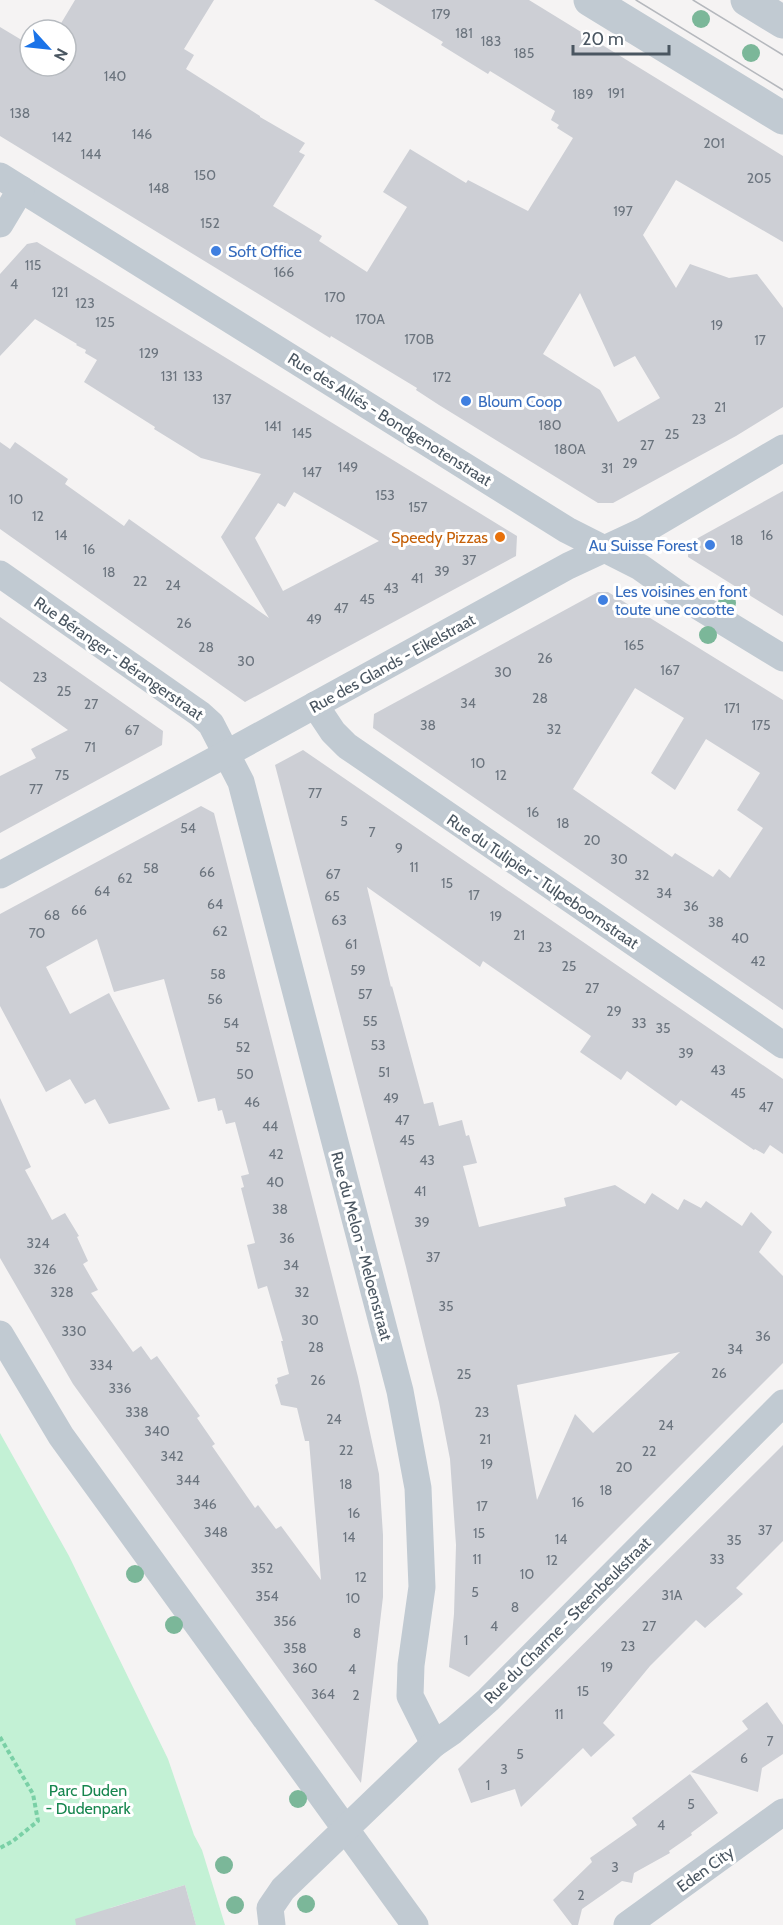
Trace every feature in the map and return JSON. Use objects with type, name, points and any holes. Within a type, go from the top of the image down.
[{"type":"street","points":[[590,0],[783,118]]},
{"type":"street","points":[[0,225],[10,183]]},
{"type":"street","name":"Rue des Alliés - Bondgenotenstraat","points":[[10,183],[567,530],[640,567],[678,594],[783,658]]},
{"type":"street","name":"Rue des Glands - Eikelstraat","points":[[0,875],[568,566],[644,531],[783,448]]},
{"type":"street","name":"Rue Béranger - Bérangerstraat","points":[[0,574],[200,714],[211,724],[226,754]]},
{"type":"street","name":"Rue du Tulipier - Tulpeboomstraat","points":[[315,705],[333,732],[347,746],[783,1045]]},
{"type":"street","name":"Rue du Melon - Meloenstraat","points":[[226,754],[241,782],[400,1391],[418,1488],[422,1587],[411,1665],[410,1696],[434,1744]]},
{"type":"street","points":[[0,1334],[61,1436],[415,1925]]},
{"type":"street","name":"Rue du Charme - Steenbeukstraat","points":[[272,1925],[270,1908],[283,1889],[434,1744],[453,1731],[488,1700],[783,1403]]},
{"type":"street","name":"Eden City","points":[[627,1925],[783,1812]]},
{"type":"path","points":[[0,1737],[33,1794],[38,1821],[13,1841],[0,1848]]},
{"type":"green space","name":"Parc Duden - Dudenpark","points":[[0,1433],[69,1556],[168,1759],[194,1835],[202,1850],[225,1925],[196,1925],[185,1885],[110,1908],[115,1925],[0,1925]]},
{"type":"building","points":[[75,0],[214,0],[184,49],[194,55],[186,69],[305,143],[299,152],[305,155],[273,206],[322,236],[319,241],[367,272],[407,207],[383,192],[410,149],[466,183],[468,180],[528,211],[573,138],[557,128],[559,125],[551,120],[555,111],[490,71],[488,74],[441,45],[443,42],[374,0],[529,0],[783,156],[783,242],[676,180],[643,235],[676,288],[690,264],[729,278],[757,274],[783,308],[783,407],[736,436],[613,503],[598,503],[439,405],[416,390],[417,388],[331,336],[330,338],[0,136],[0,27],[18,38],[18,78],[78,78],[78,18],[64,18]],"holes":[[[580,293],[614,367],[635,356],[660,398],[618,422],[600,390],[543,354]]]},
{"type":"building","points":[[37,242],[517,536],[516,556],[245,702],[0,529],[0,442],[10,449],[15,442],[68,479],[65,484],[124,526],[129,519],[269,618],[221,537],[261,474],[201,458],[84,382],[97,360],[85,353],[86,350],[77,344],[35,319],[0,356],[0,274],[27,244]],"holes":[[[294,492],[379,541],[283,591],[255,538],[278,503],[285,507]]]},
{"type":"building","points":[[783,491],[783,616],[688,557],[689,543]]},
{"type":"building","points":[[598,592],[608,592],[783,700],[783,1010],[373,728],[374,714]],"holes":[[[635,688],[684,718],[651,773],[675,790],[706,739],[760,773],[737,810],[763,828],[730,878],[719,869],[713,877],[675,853],[672,857],[573,789]]]},
{"type":"building","points":[[0,617],[163,731],[162,745],[0,833],[0,776],[36,758],[31,749],[68,730],[0,681]]},
{"type":"building","points":[[303,750],[783,1079],[783,1154],[770,1145],[764,1154],[754,1150],[681,1100],[676,1106],[627,1071],[621,1080],[580,1052],[591,1036],[483,961],[480,967],[367,887],[391,987],[424,1104],[433,1102],[439,1126],[462,1120],[466,1136],[469,1135],[477,1163],[463,1166],[479,1227],[566,1206],[564,1198],[615,1185],[645,1204],[652,1193],[678,1210],[684,1199],[701,1208],[706,1201],[742,1226],[751,1212],[772,1232],[759,1252],[783,1276],[783,1363],[469,1677],[449,1667],[454,1614],[456,1545],[450,1459],[439,1402],[275,765]],"holes":[[[680,1352],[593,1433],[575,1414],[537,1500],[517,1385]]]},
{"type":"building","points":[[201,806],[214,813],[358,1377],[379,1474],[383,1535],[383,1597],[361,1783],[73,1384],[0,1258],[0,1098],[31,1167],[25,1170],[52,1220],[65,1213],[79,1236],[77,1237],[88,1261],[83,1264],[98,1290],[91,1293],[133,1352],[141,1346],[151,1360],[157,1356],[200,1416],[197,1418],[215,1444],[212,1446],[255,1508],[258,1505],[276,1529],[281,1526],[321,1580],[309,1441],[305,1441],[297,1408],[281,1405],[275,1385],[278,1383],[277,1378],[289,1374],[281,1341],[283,1341],[267,1286],[258,1289],[247,1245],[255,1243],[241,1188],[244,1187],[241,1176],[249,1174],[235,1122],[226,1124],[222,1110],[218,1111],[215,1098],[198,1102],[164,979],[114,992],[97,939],[46,967],[70,1014],[109,993],[170,1109],[109,1124],[95,1099],[85,1104],[70,1079],[46,1092],[0,1006],[0,914]]},
{"type":"building","points":[[783,1445],[783,1541],[736,1588],[743,1594],[705,1628],[696,1620],[650,1666],[603,1723],[615,1735],[591,1757],[583,1748],[521,1807],[515,1789],[471,1803],[458,1769]]},
{"type":"building","points":[[767,1702],[783,1725],[783,1754],[762,1768],[758,1792],[691,1772],[748,1729],[742,1721]]},
{"type":"building","points":[[690,1774],[718,1813],[669,1851],[670,1853],[634,1873],[632,1883],[622,1881],[582,1909],[578,1925],[572,1925],[553,1900],[592,1862],[590,1858],[637,1825],[632,1818]]},
{"type":"building","points":[[185,1885],[196,1925],[76,1925],[75,1919]]},
{"type":"tram line","points":[[636,0],[783,90]]},
{"type":"tram line","points":[[693,0],[783,55]]},
{"type":"place","name":"Soft Office","points":[[216,251]]},
{"type":"place","name":"Bloum Coop","points":[[466,401]]},
{"type":"place","name":"Speedy Pizzas","points":[[500,537]]},
{"type":"place","name":"Au Suisse Forest","points":[[710,545]]},
{"type":"place","name":"Les voisines en font toute une cocotte","points":[[603,600]]}]
